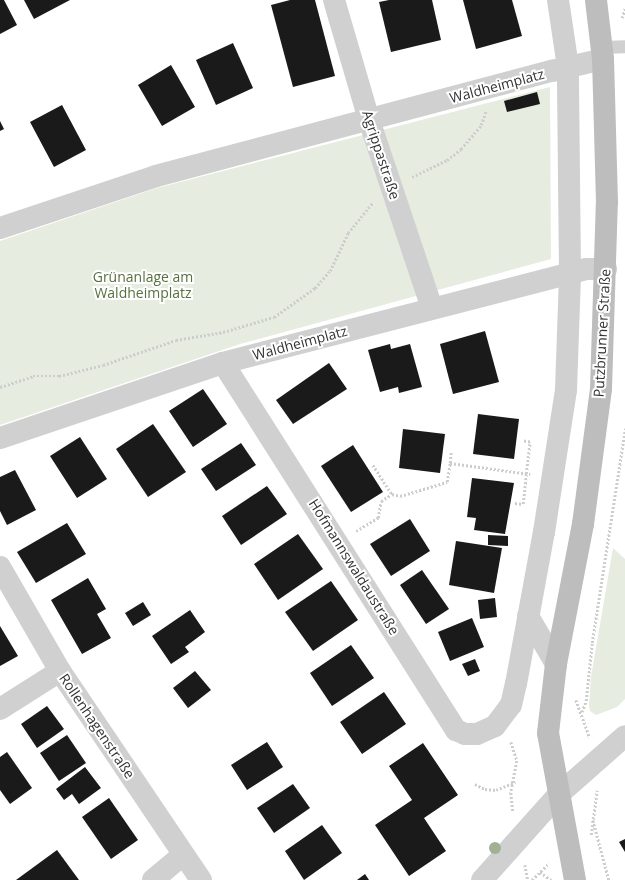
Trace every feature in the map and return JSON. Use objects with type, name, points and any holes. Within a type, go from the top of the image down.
[{"type":"main road","name":"Putzbrunner Straße","points":[[575,880],[558,795],[548,733],[556,664],[583,524],[599,404],[606,269],[602,53],[596,0]]},
{"type":"street","name":"Agrippastraße","points":[[334,0],[369,120],[432,308]]},
{"type":"street","points":[[502,720],[511,705],[528,616],[566,390],[570,273],[568,67],[558,0]]},
{"type":"street","name":"Waldheimplatz","points":[[0,228],[156,176],[568,67],[602,53]]},
{"type":"street","name":"Waldheimplatz","points":[[0,438],[223,363],[586,269],[606,269]]},
{"type":"street","name":"Hofmannswaldaustraße","points":[[223,363],[456,730],[465,734],[477,734],[488,731],[502,720]]},
{"type":"street","name":"Rollenhagenstraße","points":[[0,568],[60,671],[200,880]]},
{"type":"street","points":[[528,616],[556,664]]},
{"type":"street","points":[[0,709],[60,671]]},
{"type":"street","points":[[482,880],[558,795],[625,736]]},
{"type":"street","points":[[153,880],[182,855]]},
{"type":"lane","points":[[602,53],[625,46]]},
{"type":"path","points":[[625,8],[622,19],[625,19]]},
{"type":"path","points":[[0,387],[32,376],[59,376],[103,365],[176,340],[223,332],[274,317],[315,288],[330,271],[348,233],[382,191],[427,171],[462,149],[481,125],[487,109],[481,90]]},
{"type":"path","points":[[590,741],[582,712],[586,701],[592,643],[625,429]]},
{"type":"path","points":[[515,503],[523,504],[530,442],[523,441]]},
{"type":"path","points":[[373,465],[392,494],[400,496],[447,482],[451,452]]},
{"type":"path","points":[[450,463],[533,475]]},
{"type":"path","points":[[354,533],[378,518],[381,501],[392,494]]},
{"type":"path","points":[[502,720],[517,761],[515,782],[511,793],[515,816]]},
{"type":"path","points":[[475,784],[485,789],[496,790],[515,782]]},
{"type":"path","points":[[596,783],[597,796],[593,820],[610,880]]},
{"type":"path","points":[[532,880],[550,862]]},
{"type":"path","points":[[540,872],[550,880]]},
{"type":"green space","name":"Grünanlage am Waldheimplatz","points":[[550,87],[551,259],[240,344],[0,425],[0,241],[157,188]]},
{"type":"green space","points":[[613,548],[625,559],[625,699],[617,707],[596,715],[590,711],[589,706],[591,677]]},
{"type":"building","points":[[0,0],[4,0],[17,25],[0,34]]},
{"type":"building","points":[[24,0],[70,0],[34,19]]},
{"type":"building","points":[[290,0],[315,0],[335,76],[293,87],[271,5]]},
{"type":"building","points":[[389,0],[432,0],[441,40],[391,52],[379,2]]},
{"type":"building","points":[[463,0],[512,0],[522,36],[476,49]]},
{"type":"building","points":[[233,43],[253,88],[216,105],[196,60]]},
{"type":"building","points":[[171,65],[195,107],[162,126],[138,85]]},
{"type":"building","points":[[537,92],[540,104],[507,112],[504,101]]},
{"type":"building","points":[[62,105],[86,150],[54,167],[30,122]]},
{"type":"building","points":[[0,121],[4,129],[0,131]]},
{"type":"building","points":[[485,331],[499,382],[453,394],[440,344]]},
{"type":"building","points":[[390,344],[391,349],[410,344],[422,387],[399,393],[398,387],[380,392],[368,350]]},
{"type":"building","points":[[329,363],[347,389],[293,424],[276,400]]},
{"type":"building","points":[[203,389],[227,424],[193,447],[169,411]]},
{"type":"building","points":[[478,414],[519,419],[514,459],[473,454]]},
{"type":"building","points":[[153,424],[186,472],[148,497],[116,449]]},
{"type":"building","points":[[403,429],[445,434],[440,473],[399,468]]},
{"type":"building","points":[[80,437],[107,479],[77,498],[50,456]]},
{"type":"building","points":[[241,443],[256,465],[216,491],[201,469]]},
{"type":"building","points":[[353,445],[383,492],[351,512],[321,466]]},
{"type":"building","points":[[15,470],[36,510],[7,525],[0,511],[0,477]]},
{"type":"building","points":[[472,478],[514,483],[505,534],[474,530],[476,518],[467,517]]},
{"type":"building","points":[[267,486],[287,514],[241,545],[222,516]]},
{"type":"building","points":[[410,519],[430,551],[391,576],[370,544]]},
{"type":"building","points":[[67,523],[86,554],[36,583],[17,552]]},
{"type":"building","points":[[298,534],[323,569],[278,600],[254,564]]},
{"type":"building","points":[[488,535],[508,536],[508,546],[488,545]]},
{"type":"building","points":[[456,541],[502,548],[494,593],[449,585]]},
{"type":"building","points":[[422,570],[449,609],[426,624],[400,585]]},
{"type":"building","points":[[88,578],[106,609],[97,614],[111,638],[82,654],[51,600]]},
{"type":"building","points":[[331,581],[358,620],[313,651],[285,612]]},
{"type":"building","points":[[495,598],[497,617],[480,619],[478,600]]},
{"type":"building","points":[[143,602],[151,615],[133,626],[125,613]]},
{"type":"building","points":[[190,610],[205,632],[185,647],[189,652],[171,664],[152,636]]},
{"type":"building","points":[[472,618],[484,647],[450,661],[438,632]]},
{"type":"building","points":[[0,626],[18,656],[0,666]]},
{"type":"building","points":[[351,645],[374,678],[332,706],[310,673]]},
{"type":"building","points":[[475,659],[480,671],[468,676],[462,664]]},
{"type":"building","points":[[195,671],[211,690],[188,708],[173,688]]},
{"type":"building","points":[[384,692],[406,724],[362,754],[340,722]]},
{"type":"building","points":[[47,706],[64,729],[37,748],[21,724]]},
{"type":"building","points":[[67,735],[86,763],[59,781],[40,753]]},
{"type":"building","points":[[267,742],[283,767],[247,790],[231,765]]},
{"type":"building","points":[[423,743],[458,795],[424,818],[446,851],[409,876],[375,825],[412,800],[389,766]]},
{"type":"building","points":[[7,752],[32,788],[10,804],[0,790],[0,757]]},
{"type":"building","points":[[85,767],[101,788],[79,804],[72,794],[64,800],[56,789]]},
{"type":"building","points":[[293,784],[310,808],[274,833],[257,808]]},
{"type":"building","points":[[109,798],[138,840],[111,859],[82,817]]},
{"type":"building","points":[[322,825],[342,853],[304,880],[285,851]]},
{"type":"building","points":[[625,839],[625,852],[619,842]]},
{"type":"building","points":[[57,850],[79,880],[16,880]]},
{"type":"building","points":[[365,874],[369,880],[357,880]]}]
